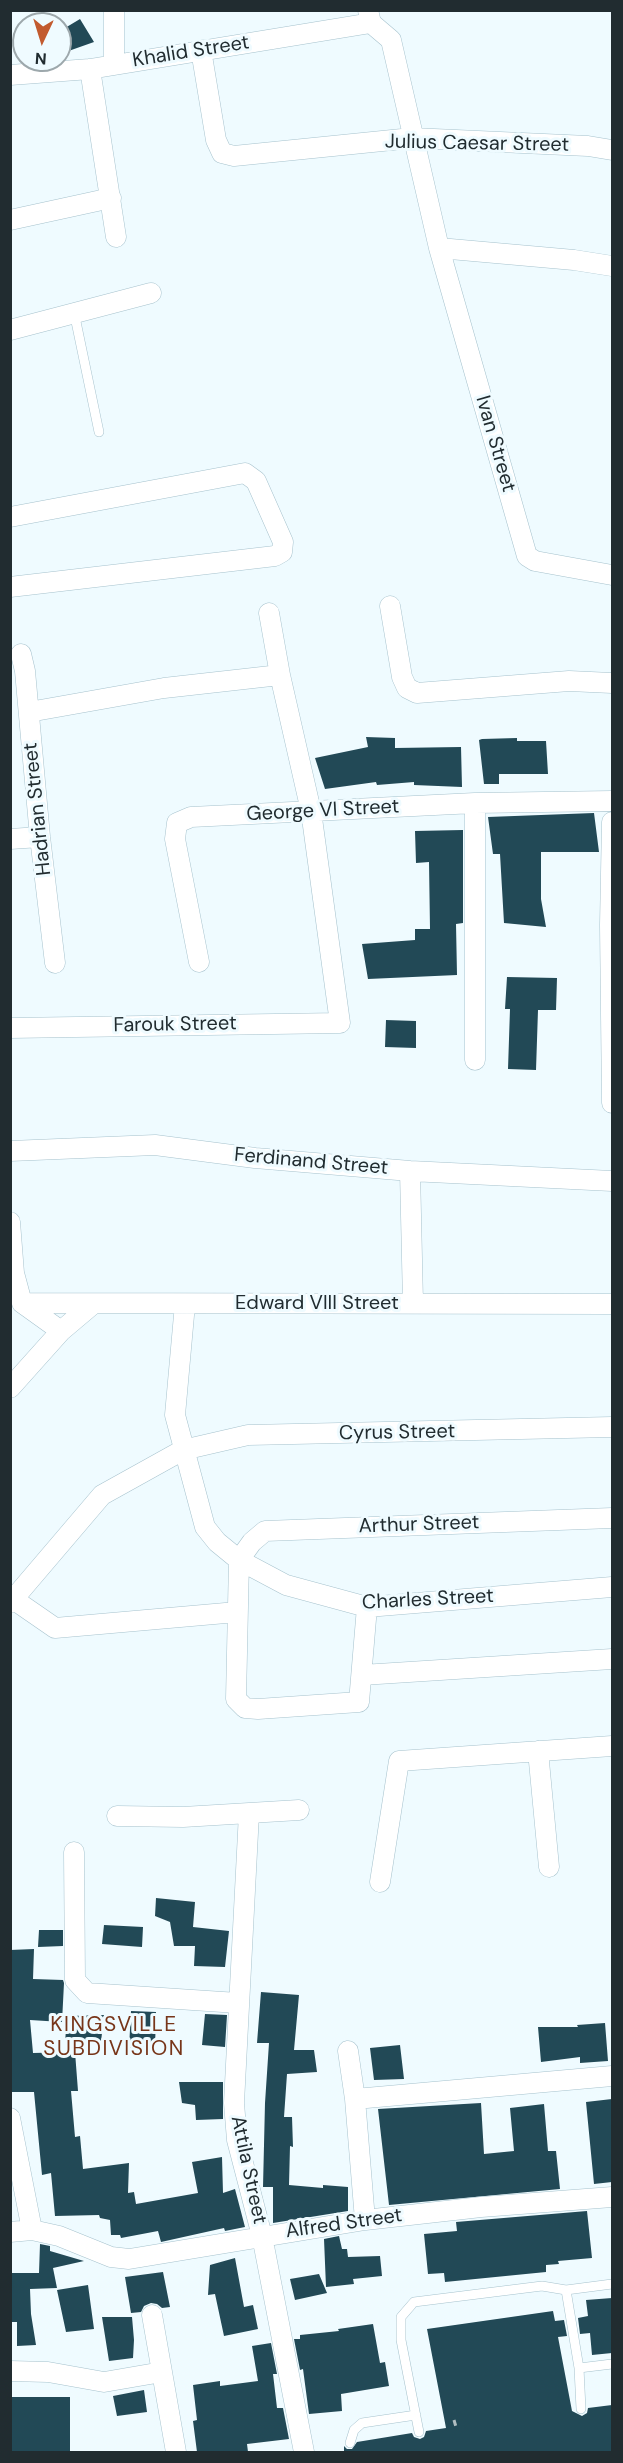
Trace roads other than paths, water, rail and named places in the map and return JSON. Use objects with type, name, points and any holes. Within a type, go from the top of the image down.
[{"type":"street","points":[[114,10],[114,65]]},
{"type":"street","points":[[369,17],[391,40],[439,248],[574,260],[612,266]]},
{"type":"street","name":"Khalid Street","points":[[10,75],[90,69],[369,17]]},
{"type":"street","name":"Julius Caesar Street","points":[[201,50],[216,140],[222,153],[234,156],[412,138],[588,146],[612,150]]},
{"type":"street","points":[[90,69],[116,237]]},
{"type":"street","points":[[10,220],[111,198]]},
{"type":"street","name":"Ivan Street","points":[[439,248],[527,556],[535,561],[612,575]]},
{"type":"street","points":[[10,330],[151,293]]},
{"type":"street","points":[[10,517],[245,473],[256,481],[283,542],[282,552],[275,556],[10,587]]},
{"type":"street","points":[[390,606],[402,677],[407,688],[417,693],[569,681],[612,682]]},
{"type":"street","points":[[269,613],[280,675],[311,811]]},
{"type":"street","name":"Hadrian Street","points":[[19,666],[29,712],[40,837],[55,963]]},
{"type":"street","points":[[29,712],[164,688],[280,675]]},
{"type":"street","name":"George VI Street","points":[[199,962],[175,839],[177,823],[191,817],[475,803],[612,801]]},
{"type":"street","points":[[475,803],[475,1060]]},
{"type":"street","name":"Farouk Street","points":[[10,1028],[340,1023],[311,811]]},
{"type":"street","points":[[612,822],[612,1103]]},
{"type":"street","points":[[10,839],[40,837]]},
{"type":"street","name":"Ferdinand Street","points":[[10,1150],[155,1145],[255,1158],[410,1171],[612,1181]]},
{"type":"street","points":[[410,1171],[413,1303]]},
{"type":"street","points":[[10,1222],[14,1273],[22,1303],[61,1331]]},
{"type":"street","name":"Edward VIII Street","points":[[22,1303],[612,1304]]},
{"type":"street","points":[[10,1388],[61,1331],[93,1304]]},
{"type":"street","name":"Charles Street","points":[[185,1304],[174,1415],[206,1527],[217,1542],[239,1560],[286,1586],[367,1607],[612,1587]]},
{"type":"street","name":"Cyrus Street","points":[[12,1601],[102,1495],[183,1450],[249,1436],[612,1427]]},
{"type":"street","name":"Arthur Street","points":[[239,1560],[252,1542],[266,1531],[612,1518]]},
{"type":"street","points":[[239,1560],[236,1699],[246,1708],[359,1702],[367,1607]]},
{"type":"street","points":[[12,1601],[55,1628],[237,1612]]},
{"type":"street","points":[[362,1675],[612,1659]]},
{"type":"street","points":[[380,1882],[399,1761],[612,1746]]},
{"type":"street","points":[[538,1751],[549,1867]]},
{"type":"street","points":[[117,1816],[183,1817],[299,1810]]},
{"type":"street","name":"Attila Street","points":[[249,1813],[234,2103],[237,2140],[262,2236],[304,2452]]},
{"type":"street","points":[[74,1852],[75,1980],[87,1993],[238,2003]]},
{"type":"street","points":[[348,2051],[355,2099],[365,2220]]},
{"type":"street","points":[[355,2099],[612,2076]]},
{"type":"street","points":[[10,2118],[32,2230]]},
{"type":"street","name":"Alfred Street","points":[[10,2232],[32,2230],[59,2236],[111,2257],[129,2259],[365,2220],[481,2207],[612,2197]]},
{"type":"street","points":[[152,2314],[176,2452]]},
{"type":"street","points":[[10,2371],[48,2372],[104,2382],[162,2372]]},
{"type":"lane","points":[[74,312],[99,432]]},
{"type":"lane","points":[[419,2432],[401,2340],[401,2317],[414,2302],[542,2286],[566,2290],[612,2284]]},
{"type":"lane","points":[[566,2290],[579,2368],[581,2409]]},
{"type":"lane","points":[[579,2368],[612,2364]]},
{"type":"lane","points":[[350,2443],[354,2430],[362,2423],[416,2415]]},
{"type":"district","name":"KINGSVILLE SUBDIVISION","points":[[114,2037]]}]
